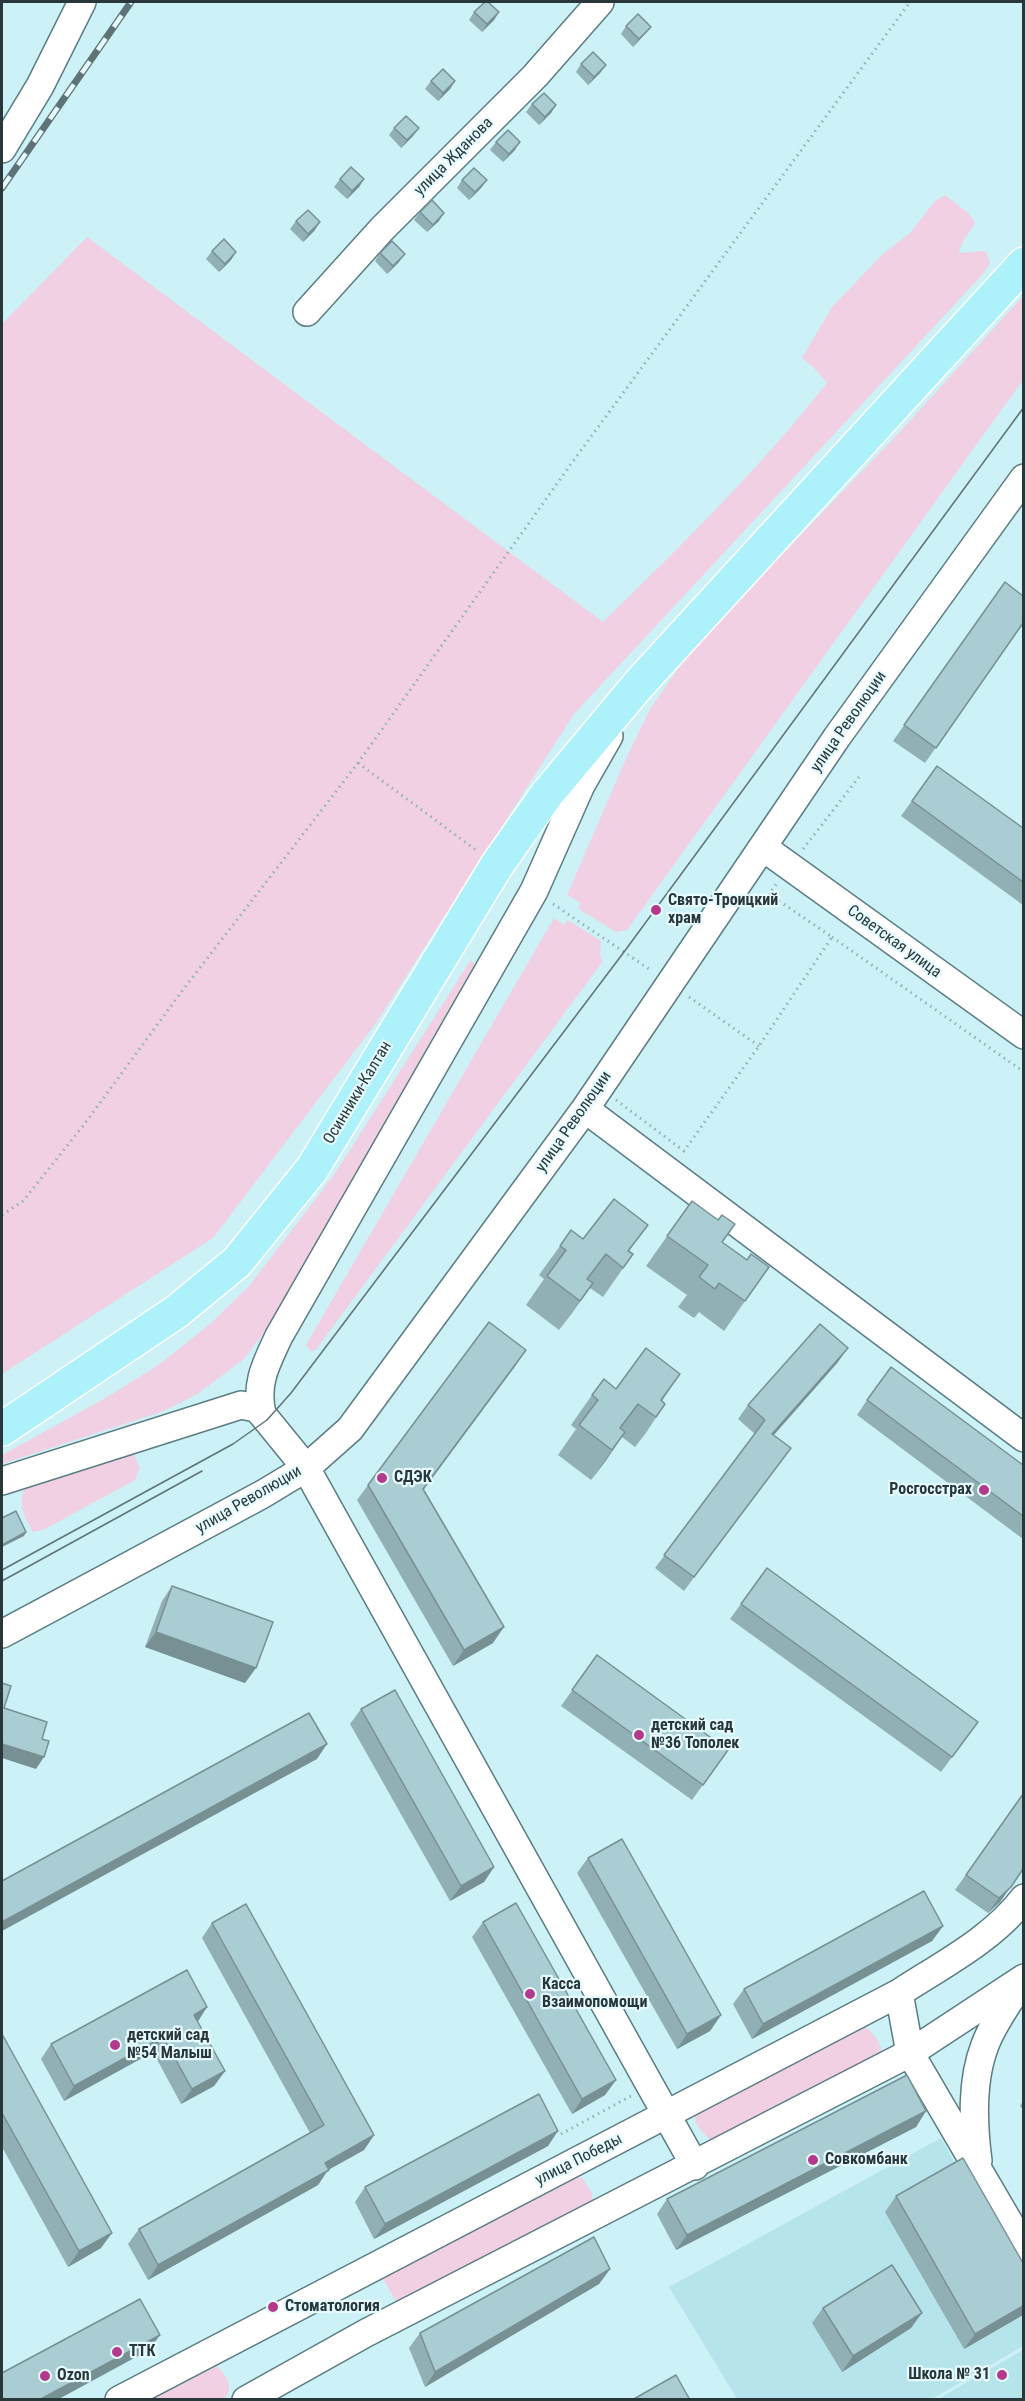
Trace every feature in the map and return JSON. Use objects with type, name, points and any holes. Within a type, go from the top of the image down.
[{"type":"main road","name":"Осинники-Калтан","points":[[2,1429],[176,1312],[237,1262],[312,1169],[496,865],[547,794],[639,684],[1023,264]]},
{"type":"street","points":[[2,149],[40,86],[82,2]]},
{"type":"street","name":"улица Жданова","points":[[307,312],[382,229],[535,76],[600,2]]},
{"type":"street","name":"улица Революции","points":[[2,1634],[264,1494],[306,1468],[350,1429],[591,1113],[670,983],[764,848],[837,737],[1023,478]]},
{"type":"street","points":[[262,1414],[259,1386],[279,1336],[534,891],[581,785],[639,684]]},
{"type":"street","name":"Советская улица","points":[[764,848],[1023,1035]]},
{"type":"street","points":[[591,1113],[1023,1438]]},
{"type":"street","points":[[2,1481],[241,1405],[256,1408],[306,1468],[695,2166]]},
{"type":"street","name":"улица Победы","points":[[119,2400],[899,1993],[961,1953],[1009,1918],[1023,1898]]},
{"type":"street","points":[[246,2400],[366,2333],[695,2166],[910,2053],[1023,1979]]},
{"type":"street","points":[[980,2174],[973,2123],[977,2078],[984,2045],[996,2021],[1023,1979]]},
{"type":"street","points":[[899,1993],[910,2053],[1023,2248]]},
{"type":"path","points":[[2,1215],[23,1201],[83,1126],[182,991],[358,763],[571,464],[910,2]]},
{"type":"path","points":[[358,763],[496,865]]},
{"type":"path","points":[[859,777],[769,894],[1023,1072]]},
{"type":"path","points":[[534,891],[759,1046]]},
{"type":"path","points":[[591,1113],[610,1095],[684,1151],[759,1046],[832,937]]},
{"type":"path","points":[[561,2134],[651,2085]]},
{"type":"shaded area","points":[[945,195],[967,212],[975,222],[959,253],[986,251],[990,263],[983,274],[574,714],[376,1023],[213,1238],[2,1374],[2,324],[87,237],[603,622],[747,476],[827,383],[802,358],[832,307],[884,253],[910,233],[935,201]]},
{"type":"shaded area","points":[[1023,296],[1023,380],[627,930],[616,932],[579,909],[580,902],[567,895],[628,754],[650,709],[694,646],[897,435]]},
{"type":"shaded area","points":[[554,918],[564,925],[568,920],[601,941],[600,955],[603,961],[315,1351],[311,1351],[306,1345]]},
{"type":"shaded area","points":[[470,961],[475,967],[296,1280],[266,1330],[244,1359],[196,1395],[164,1411],[2,1464],[2,1455],[104,1399],[160,1364],[211,1323],[249,1286],[334,1175]]},
{"type":"shaded area","points":[[117,1450],[134,1454],[140,1468],[135,1480],[45,1529],[33,1532],[22,1509],[22,1497],[27,1485]]},
{"type":"shaded area","points":[[859,2023],[871,2032],[878,2042],[882,2051],[877,2059],[711,2140],[699,2127],[694,2110]]},
{"type":"shaded area","points":[[941,2138],[1023,2284],[1023,2346],[932,2399],[737,2399],[669,2287]]},
{"type":"shaded area","points":[[568,2176],[582,2178],[591,2191],[594,2206],[400,2309],[380,2273]]},
{"type":"shaded area","name":"Школа № 31","points":[[1023,2350],[1023,2399],[938,2399]]},
{"type":"shaded area","points":[[215,2364],[228,2381],[229,2390],[224,2399],[133,2400]]},
{"type":"building","points":[[485,2],[499,12],[487,24],[474,12]]},
{"type":"building","points":[[638,14],[651,27],[639,39],[626,26]]},
{"type":"building","points":[[593,52],[606,65],[594,77],[581,64]]},
{"type":"building","points":[[443,69],[455,81],[443,93],[431,81]]},
{"type":"building","points":[[544,93],[556,105],[545,117],[532,104]]},
{"type":"building","points":[[406,116],[419,128],[407,140],[394,128]]},
{"type":"building","points":[[508,130],[520,142],[509,154],[496,142]]},
{"type":"building","points":[[351,167],[364,179],[352,191],[340,179]]},
{"type":"building","points":[[474,168],[487,180],[475,192],[462,180]]},
{"type":"building","points":[[432,200],[444,213],[433,225],[420,212]]},
{"type":"building","points":[[308,210],[320,222],[308,234],[296,221]]},
{"type":"building","points":[[224,239],[236,252],[225,264],[212,251]]},
{"type":"building","points":[[392,241],[405,254],[393,266],[380,253]]},
{"type":"building","points":[[1005,582],[1023,596],[1023,623],[936,748],[904,725]]},
{"type":"building","points":[[937,766],[1023,828],[1023,882],[912,801]]},
{"type":"building","points":[[614,1199],[648,1225],[628,1251],[633,1254],[623,1268],[606,1254],[587,1279],[593,1283],[580,1301],[547,1276],[566,1250],[560,1246],[571,1230],[583,1239]]},
{"type":"building","points":[[692,1201],[718,1220],[722,1215],[735,1224],[722,1242],[747,1260],[751,1254],[769,1267],[745,1301],[719,1283],[715,1289],[699,1277],[708,1265],[667,1236]]},
{"type":"building","points":[[489,1322],[526,1350],[423,1489],[504,1627],[464,1650],[368,1485]]},
{"type":"building","points":[[820,1324],[848,1348],[772,1434],[791,1448],[694,1577],[664,1555],[765,1420],[748,1405]]},
{"type":"building","points":[[646,1348],[680,1374],[661,1400],[665,1404],[656,1417],[638,1404],[620,1428],[625,1432],[612,1450],[579,1425],[598,1400],[592,1395],[604,1379],[616,1389]]},
{"type":"building","points":[[891,1367],[1023,1465],[1023,1516],[867,1400]]},
{"type":"building","points":[[16,1511],[26,1532],[2,1545],[2,1518]]},
{"type":"building","points":[[767,1568],[978,1722],[952,1757],[741,1604]]},
{"type":"building","points":[[172,1586],[273,1622],[256,1668],[156,1632]]},
{"type":"building","points":[[597,1655],[728,1750],[703,1785],[572,1690]]},
{"type":"building","points":[[2,1683],[11,1686],[4,1708],[47,1722],[42,1739],[49,1741],[44,1757],[2,1744]]},
{"type":"building","points":[[395,1690],[494,1867],[461,1886],[361,1709]]},
{"type":"building","points":[[309,1713],[327,1744],[2,1922],[2,1881]]},
{"type":"building","points":[[1023,1794],[1023,1869],[1011,1887],[999,1898],[966,1875]]},
{"type":"building","points":[[622,1839],[721,2015],[687,2034],[588,1858]]},
{"type":"building","points":[[924,1891],[943,1926],[763,2024],[744,1989]]},
{"type":"building","points":[[516,1903],[616,2080],[582,2099],[483,1922]]},
{"type":"building","points":[[246,1904],[374,2135],[325,2163],[329,2170],[158,2265],[139,2229],[324,2125],[212,1923]]},
{"type":"building","name":"детский сад №54 Малыш","points":[[187,1970],[207,2007],[194,2015],[225,2071],[192,2089],[163,2037],[74,2086],[51,2044]]},
{"type":"building","points":[[2,2034],[112,2233],[79,2251],[2,2113]]},
{"type":"building","points":[[907,2075],[926,2111],[687,2235],[667,2199]]},
{"type":"building","points":[[539,2094],[558,2131],[385,2224],[365,2187]]},
{"type":"building","points":[[963,2158],[1023,2263],[1023,2306],[975,2334],[896,2196]]},
{"type":"building","points":[[594,2237],[610,2269],[435,2372],[420,2333]]},
{"type":"building","points":[[892,2265],[922,2313],[853,2356],[823,2308]]},
{"type":"building","points":[[140,2299],[160,2335],[39,2400],[2,2400],[2,2373]]},
{"type":"building","points":[[676,2375],[690,2400],[632,2400]]},
{"type":"tram line","points":[[2,1570],[233,1444],[267,1420],[291,1393],[624,952],[1024,407]]},
{"type":"tram line","points":[[2,1581],[202,1471]]},
{"type":"railway","points":[[2,188],[131,2]]},
{"type":"place","name":"Свято-Троицкий храм","points":[[656,910]]},
{"type":"place","name":"СДЭК","points":[[382,1478]]},
{"type":"place","name":"Росгосстрах","points":[[984,1490]]},
{"type":"place","name":"детский сад №36 Тополек","points":[[639,1735]]},
{"type":"place","name":"Касса Взаимопомощи","points":[[530,1994]]},
{"type":"place","name":"детский сад №54 Малыш","points":[[115,2045]]},
{"type":"place","name":"Совкомбанк","points":[[813,2160]]},
{"type":"place","name":"Стоматология","points":[[273,2307]]},
{"type":"place","name":"ТТК","points":[[117,2352]]},
{"type":"place","name":"Школа № 31","points":[[1002,2375]]},
{"type":"place","name":"Ozon","points":[[45,2376]]}]
